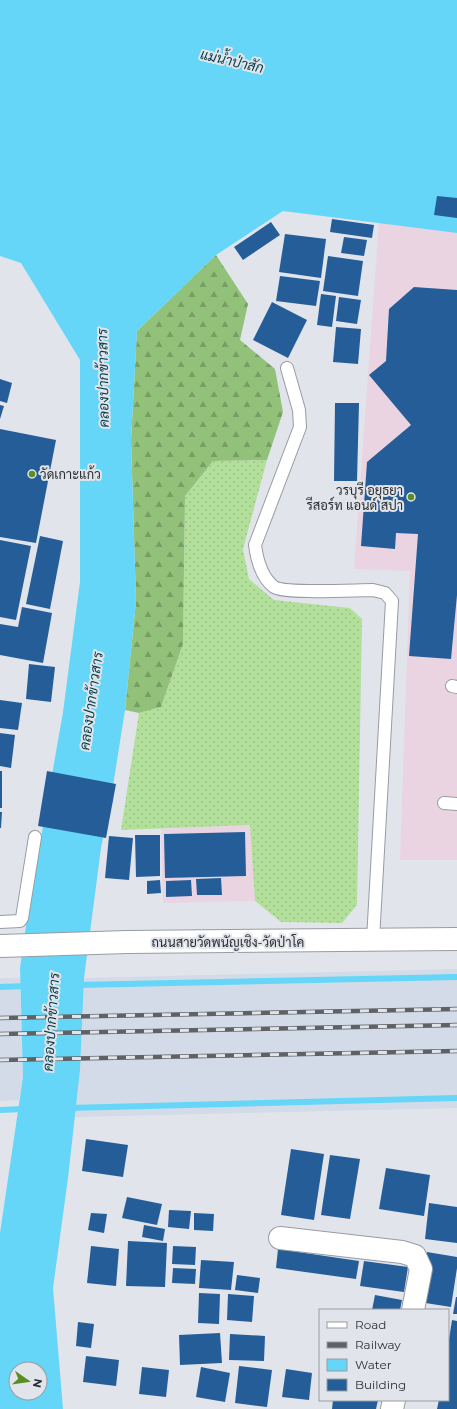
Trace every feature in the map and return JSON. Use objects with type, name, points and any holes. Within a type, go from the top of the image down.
[{"type":"main road","name":"ถนนสายวัดพนัญเชิง-วัดป่าโค","points":[[7,946],[127,942],[457,939]]},
{"type":"main road","points":[[280,1238],[402,1252],[415,1256],[421,1269],[413,1309]]},
{"type":"lane","points":[[287,368],[299,410],[300,427],[255,545],[257,560],[264,576],[274,587],[288,591],[373,590],[385,593],[392,601],[373,940]]},
{"type":"lane","points":[[444,803],[457,804]]},
{"type":"lane","points":[[0,922],[20,921],[22,918],[35,837]]},
{"type":"shaded area","points":[[379,223],[457,233],[457,860],[400,860],[410,571],[354,569]]},
{"type":"shaded area","points":[[250,825],[255,901],[163,903],[161,829]]},
{"type":"shaded area","points":[[457,969],[457,1108],[75,1117],[80,1070],[84,978]]},
{"type":"shaded area","points":[[0,978],[20,978],[23,1077],[19,1100],[0,1101]]},
{"type":"green space","points":[[216,255],[248,304],[240,340],[275,369],[283,412],[267,460],[213,461],[185,496],[183,644],[161,707],[139,713],[125,710],[136,601],[131,440],[137,331]]},
{"type":"green space","points":[[267,460],[243,549],[249,579],[274,600],[350,608],[362,619],[357,905],[342,923],[281,922],[255,901],[250,825],[121,830],[139,713],[161,707],[183,644],[185,496],[213,461]]},
{"type":"water","points":[[0,0],[457,0],[457,233],[283,211],[216,255],[137,331],[131,440],[136,601],[125,710],[112,792],[101,848],[84,978],[80,1070],[68,1178],[53,1288],[63,1409],[0,1409],[0,1233],[23,1077],[20,968],[28,912],[63,712],[80,582],[80,360],[21,263],[0,256]]},
{"type":"building","points":[[437,196],[457,198],[457,218],[434,215]]},
{"type":"building","points":[[332,219],[374,225],[372,238],[330,232]]},
{"type":"building","points":[[271,222],[280,235],[243,260],[234,247]]},
{"type":"building","points":[[285,234],[326,239],[321,278],[279,272]]},
{"type":"building","points":[[344,237],[367,240],[364,256],[341,253]]},
{"type":"building","points":[[328,256],[363,261],[358,296],[323,291]]},
{"type":"building","points":[[280,276],[320,281],[316,306],[276,301]]},
{"type":"building","name":"วรบุรี อยุธยา รีสอร์ท แอนด์ สปา","points":[[414,287],[457,290],[457,595],[451,659],[409,656],[418,534],[396,533],[395,549],[361,546],[367,462],[411,425],[369,375],[386,361],[389,309]]},
{"type":"building","points":[[321,294],[336,296],[332,327],[317,325]]},
{"type":"building","points":[[339,297],[361,300],[357,324],[336,321]]},
{"type":"building","points":[[272,302],[307,320],[288,358],[253,340]]},
{"type":"building","points":[[336,327],[361,329],[358,364],[333,362]]},
{"type":"building","points":[[0,379],[12,383],[7,403],[0,401]]},
{"type":"building","points":[[335,403],[359,403],[357,481],[334,481]]},
{"type":"building","points":[[0,405],[4,406],[0,419]]},
{"type":"building","points":[[0,429],[56,440],[36,543],[0,537]]},
{"type":"building","points":[[40,536],[63,541],[50,609],[26,604]]},
{"type":"building","points":[[0,540],[31,546],[16,620],[0,617]]},
{"type":"building","points":[[22,607],[52,613],[43,663],[0,655],[0,624],[18,627]]},
{"type":"building","points":[[29,664],[55,667],[51,702],[26,699]]},
{"type":"building","points":[[0,700],[22,703],[18,730],[0,728]]},
{"type":"building","points":[[0,733],[15,735],[11,768],[0,766]]},
{"type":"building","points":[[0,771],[2,771],[2,808],[0,808]]},
{"type":"building","points":[[47,771],[116,784],[106,838],[38,826]]},
{"type":"building","points":[[0,812],[2,812],[1,828],[0,828]]},
{"type":"building","points":[[245,832],[246,876],[165,878],[164,834]]},
{"type":"building","points":[[135,835],[160,835],[160,876],[136,877]]},
{"type":"building","points":[[109,836],[133,838],[129,880],[105,878]]},
{"type":"building","points":[[221,878],[222,895],[197,895],[196,879]]},
{"type":"building","points":[[160,880],[161,893],[147,894],[147,881]]},
{"type":"building","points":[[191,880],[192,896],[166,897],[166,881]]},
{"type":"building","points":[[86,1139],[128,1145],[123,1177],[82,1171]]},
{"type":"building","points":[[291,1149],[324,1154],[314,1220],[281,1215]]},
{"type":"building","points":[[330,1155],[360,1159],[350,1219],[321,1215]]},
{"type":"building","points":[[386,1168],[430,1175],[424,1216],[379,1209]]},
{"type":"building","points":[[127,1197],[162,1204],[157,1225],[122,1218]]},
{"type":"building","points":[[429,1203],[457,1207],[457,1243],[425,1239]]},
{"type":"building","points":[[169,1210],[191,1211],[189,1229],[168,1227]]},
{"type":"building","points":[[91,1213],[107,1214],[104,1233],[88,1230]]},
{"type":"building","points":[[194,1213],[214,1214],[213,1231],[194,1230]]},
{"type":"building","points":[[144,1225],[165,1229],[163,1241],[142,1237]]},
{"type":"building","points":[[128,1241],[167,1243],[165,1287],[126,1286]]},
{"type":"building","points":[[91,1246],[119,1249],[116,1286],[87,1283]]},
{"type":"building","points":[[173,1246],[196,1247],[195,1265],[172,1264]]},
{"type":"building","points":[[278,1249],[359,1261],[356,1279],[276,1268]]},
{"type":"building","points":[[427,1252],[457,1257],[457,1268],[451,1307],[419,1302]]},
{"type":"building","points":[[201,1260],[234,1262],[231,1290],[199,1288]]},
{"type":"building","points":[[364,1261],[408,1267],[404,1292],[360,1286]]},
{"type":"building","points":[[173,1268],[196,1269],[195,1284],[172,1283]]},
{"type":"building","points":[[237,1275],[260,1278],[258,1293],[235,1290]]},
{"type":"building","points":[[199,1293],[220,1294],[219,1324],[198,1323]]},
{"type":"building","points":[[228,1294],[254,1296],[252,1322],[227,1320]]},
{"type":"building","points":[[375,1295],[402,1300],[400,1309],[372,1309]]},
{"type":"building","points":[[456,1297],[457,1314],[453,1314]]},
{"type":"building","points":[[452,1320],[457,1321],[457,1409],[437,1409],[439,1401],[449,1401],[449,1340]]},
{"type":"building","points":[[78,1322],[94,1324],[91,1348],[76,1346]]},
{"type":"building","points":[[220,1333],[222,1363],[180,1365],[179,1335]]},
{"type":"building","points":[[230,1334],[265,1336],[264,1361],[229,1360]]},
{"type":"building","points":[[86,1356],[119,1360],[116,1386],[83,1382]]},
{"type":"building","points":[[239,1366],[272,1370],[267,1407],[235,1403]]},
{"type":"building","points":[[142,1367],[169,1370],[166,1397],[139,1394]]},
{"type":"building","points":[[201,1367],[230,1373],[225,1402],[196,1397]]},
{"type":"building","points":[[286,1369],[312,1373],[309,1400],[282,1397]]},
{"type":"building","points":[[333,1401],[378,1401],[376,1409],[332,1409]]},
{"type":"waterway","points":[[76,985],[457,977]]},
{"type":"waterway","points":[[0,987],[28,986]]},
{"type":"waterway","points":[[68,1108],[457,1098]]},
{"type":"waterway","points":[[0,1110],[24,1109]]},
{"type":"railway","points":[[0,1018],[457,1009]]},
{"type":"railway","points":[[0,1034],[457,1025]]},
{"type":"railway","points":[[0,1060],[457,1051]]},
{"type":"place","name":"วัดเกาะแก้ว","points":[[32,474]]},
{"type":"place","name":"วรบุรี อยุธยา รีสอร์ท แอนด์ สปา","points":[[411,497]]},
{"type":"water label","name":"แม่น้ำป่าสัก","points":[[232,61]]},
{"type":"water label","name":"คลองปากข้าวสาร","points":[[103,378]]},
{"type":"water label","name":"คลองปากข้าวสาร","points":[[91,701]]},
{"type":"water label","name":"คลองปากข้าวสาร","points":[[51,1022]]}]
